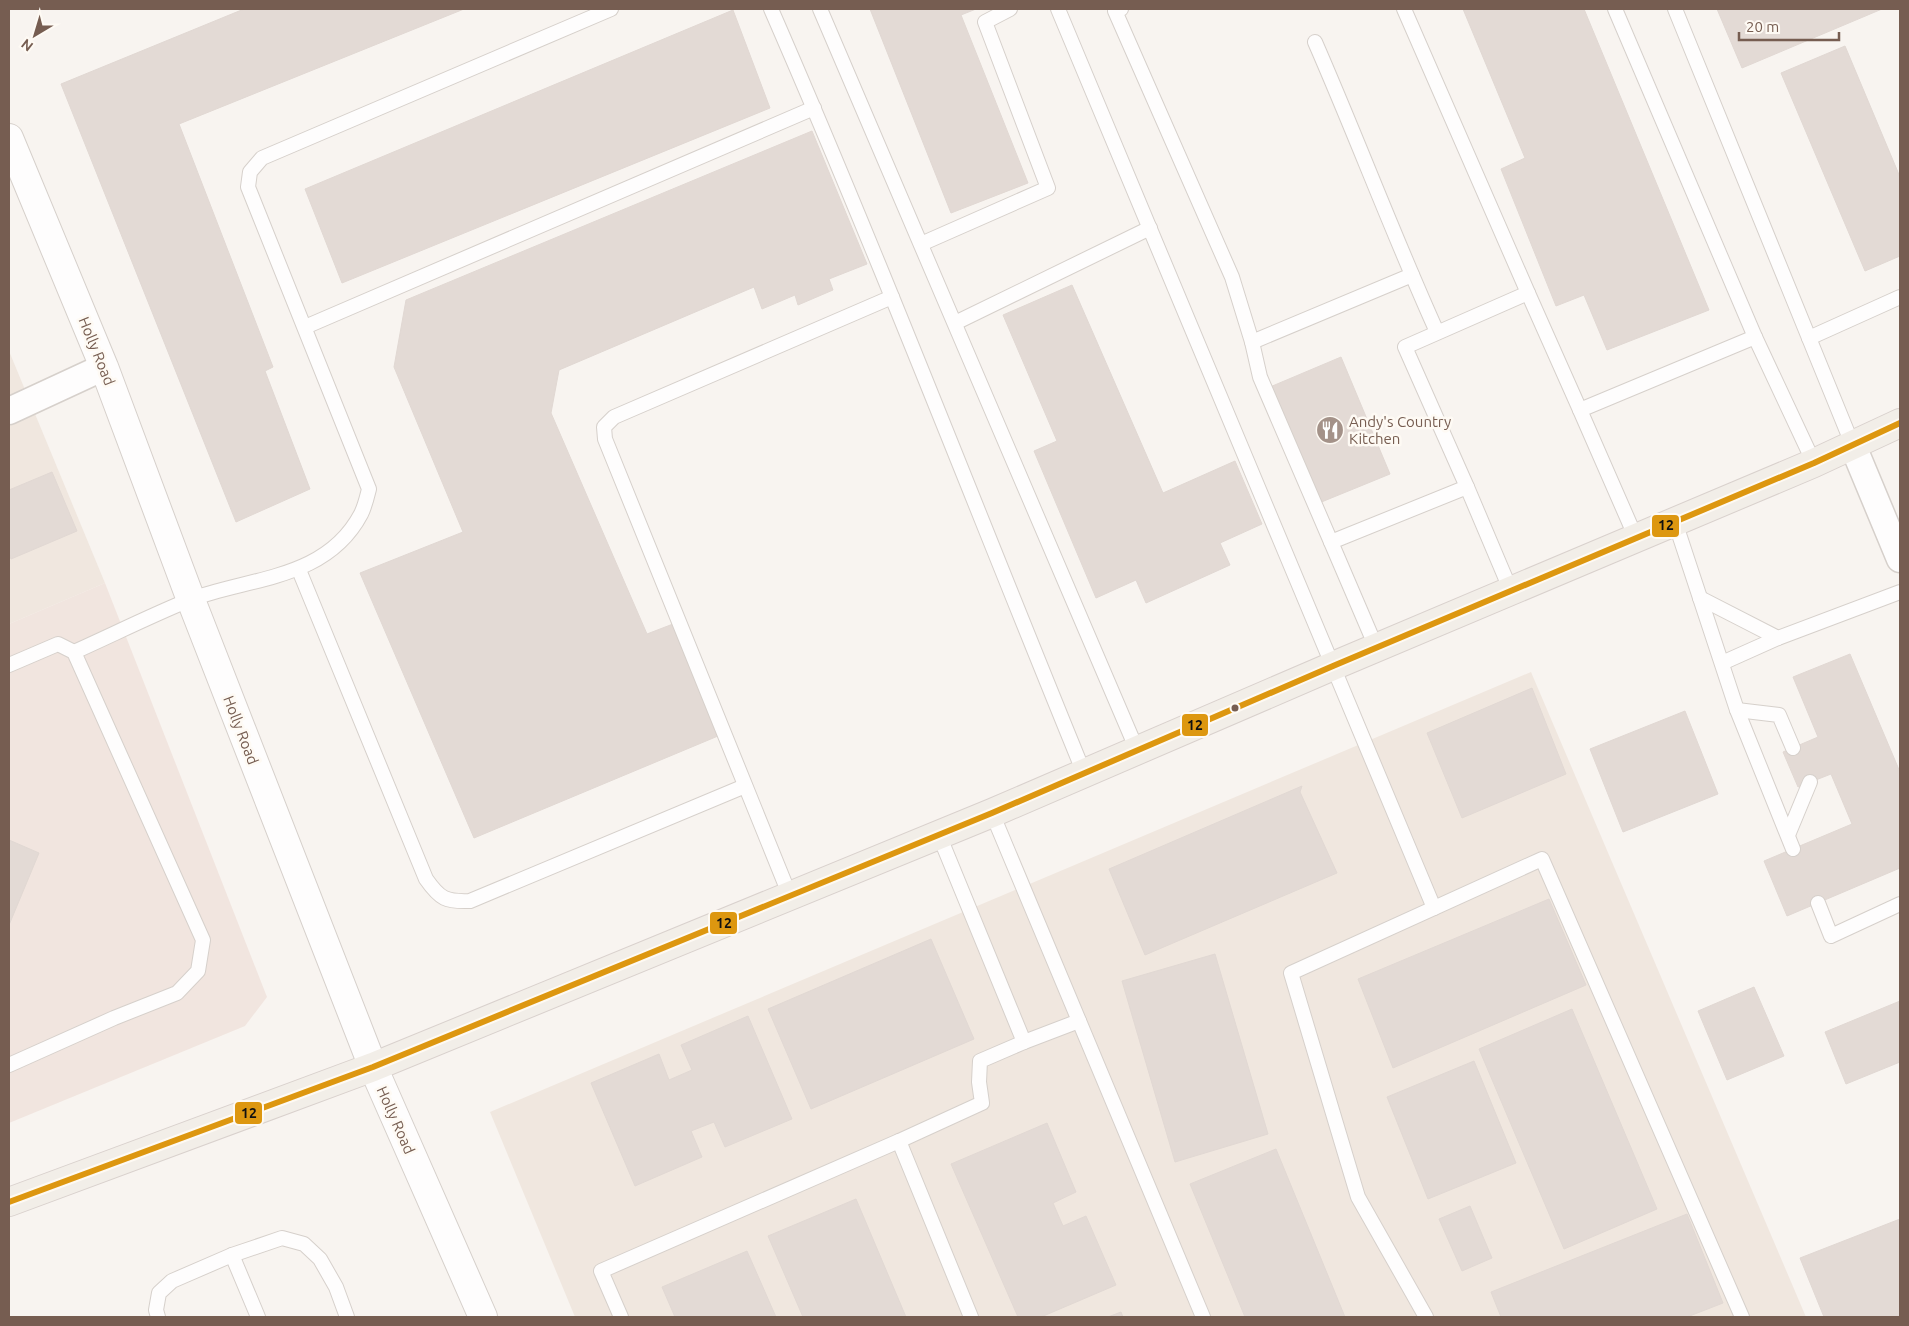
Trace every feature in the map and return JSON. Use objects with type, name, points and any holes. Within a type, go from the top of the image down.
[{"type":"main road","name":"Holly Road","points":[[9,138],[104,367],[190,600],[373,1067],[483,1317]]},
{"type":"main road","points":[[9,1201],[373,1067],[992,813],[1376,647],[1814,463],[1900,423]]},
{"type":"street","points":[[9,411],[104,367]]},
{"type":"street","points":[[1853,446],[1900,560]]},
{"type":"lane","points":[[74,652],[190,600],[298,570],[330,551],[348,534],[362,513],[370,488],[248,187],[250,172],[262,158],[611,9]]},
{"type":"lane","points":[[771,9],[892,297],[1084,773]]},
{"type":"lane","points":[[820,9],[1137,750]]},
{"type":"lane","points":[[921,244],[1048,188],[985,22],[1010,9]]},
{"type":"lane","points":[[1058,9],[1434,908]]},
{"type":"lane","points":[[1404,9],[1636,538]]},
{"type":"lane","points":[[1614,9],[1755,337],[1814,463]]},
{"type":"lane","points":[[1675,9],[1853,446]]},
{"type":"lane","points":[[1117,10],[1232,277],[1252,342],[1260,377],[1376,647]]},
{"type":"lane","points":[[1315,42],[1437,332]]},
{"type":"lane","points":[[305,327],[814,108]]},
{"type":"lane","points":[[955,324],[1150,228]]},
{"type":"lane","points":[[1252,342],[1412,275]]},
{"type":"lane","points":[[1511,591],[1405,347],[1528,293]]},
{"type":"lane","points":[[790,896],[605,439],[604,427],[614,417],[892,297]]},
{"type":"lane","points":[[1809,338],[1900,297]]},
{"type":"lane","points":[[1580,410],[1755,337]]},
{"type":"lane","points":[[1331,542],[1467,487]]},
{"type":"lane","points":[[1675,522],[1737,710],[1793,849]]},
{"type":"lane","points":[[298,570],[426,879],[438,895],[455,902],[470,901],[745,786]]},
{"type":"lane","points":[[1722,663],[1778,638],[1900,592]]},
{"type":"lane","points":[[1700,598],[1778,638]]},
{"type":"lane","points":[[9,665],[58,644],[74,652],[203,940],[198,971],[177,993],[114,1018],[9,1065]]},
{"type":"lane","points":[[1737,710],[1779,715],[1793,748]]},
{"type":"lane","points":[[1788,836],[1810,782]]},
{"type":"lane","points":[[992,813],[1203,1317]]},
{"type":"lane","points":[[939,834],[1024,1042]]},
{"type":"lane","points":[[1426,1317],[1358,1197],[1291,973],[1542,859],[1742,1317]]},
{"type":"lane","points":[[1818,903],[1831,936],[1900,904]]},
{"type":"lane","points":[[621,1317],[600,1271],[982,1103],[979,1082],[980,1061],[1079,1021]]},
{"type":"lane","points":[[898,1141],[972,1317]]},
{"type":"lane","points":[[158,1317],[156,1310],[159,1294],[172,1281],[232,1255],[282,1238],[304,1244],[320,1259],[336,1287],[348,1317]]},
{"type":"lane","points":[[232,1255],[258,1317]]},
{"type":"shaded area","points":[[9,351],[105,583],[9,624]]},
{"type":"shaded area","points":[[105,583],[267,997],[245,1026],[9,1123],[9,624]]},
{"type":"shaded area","points":[[1531,672],[1806,1317],[575,1317],[490,1112]]},
{"type":"building","points":[[244,9],[464,9],[179,124],[273,367],[265,371],[310,489],[236,522],[61,84]]},
{"type":"building","points":[[870,9],[976,9],[961,15],[1028,183],[951,213]]},
{"type":"building","points":[[1463,9],[1584,9],[1709,310],[1607,350],[1584,295],[1556,306],[1501,169],[1525,158]]},
{"type":"building","points":[[1717,9],[1882,9],[1742,68]]},
{"type":"building","points":[[733,10],[770,108],[342,283],[305,189]]},
{"type":"building","points":[[1845,46],[1900,177],[1900,256],[1865,271],[1781,73]]},
{"type":"building","points":[[812,131],[867,264],[829,279],[833,290],[798,305],[795,295],[762,309],[754,287],[559,370],[551,413],[647,634],[673,624],[718,736],[474,838],[360,573],[463,532],[394,367],[406,300]]},
{"type":"building","points":[[1072,285],[1163,493],[1235,461],[1262,524],[1220,543],[1230,565],[1146,603],[1136,580],[1096,598],[1034,451],[1057,441],[1003,315]]},
{"type":"building","name":"Andy's Country Kitchen","points":[[1341,357],[1390,474],[1319,503],[1270,387]]},
{"type":"building","points":[[52,472],[77,531],[11,559],[9,554],[9,490]]},
{"type":"building","points":[[1850,654],[1900,772],[1900,868],[1787,916],[1764,861],[1852,824],[1831,774],[1798,787],[1783,752],[1818,737],[1793,677]]},
{"type":"building","points":[[1532,688],[1566,774],[1462,818],[1427,733]]},
{"type":"building","points":[[1685,711],[1718,794],[1623,832],[1590,749]]},
{"type":"building","points":[[1302,786],[1300,792],[1337,873],[1145,955],[1109,869]]},
{"type":"building","points":[[9,840],[39,853],[9,925]]},
{"type":"building","points":[[1549,899],[1586,985],[1393,1068],[1358,979]]},
{"type":"building","points":[[931,939],[974,1039],[811,1109],[768,1009]]},
{"type":"building","points":[[1215,954],[1268,1134],[1175,1162],[1122,981]]},
{"type":"building","points":[[1754,987],[1784,1056],[1727,1080],[1698,1011]]},
{"type":"building","points":[[1900,1001],[1900,1062],[1846,1084],[1825,1032]]},
{"type":"building","points":[[1572,1009],[1657,1209],[1564,1249],[1479,1049]]},
{"type":"building","points":[[748,1016],[792,1119],[725,1147],[714,1122],[691,1131],[702,1157],[635,1186],[591,1083],[659,1054],[669,1080],[692,1070],[681,1045]]},
{"type":"building","points":[[1474,1061],[1516,1163],[1428,1199],[1387,1097]]},
{"type":"building","points":[[1047,1123],[1076,1192],[1053,1203],[1063,1226],[1086,1216],[1116,1285],[1041,1317],[1018,1317],[951,1164]]},
{"type":"building","points":[[1276,1149],[1345,1317],[1245,1317],[1190,1184]]},
{"type":"building","points":[[856,1199],[906,1317],[803,1317],[768,1236]]},
{"type":"building","points":[[1470,1206],[1492,1258],[1462,1271],[1439,1219]]},
{"type":"building","points":[[1687,1214],[1723,1303],[1687,1317],[1501,1317],[1491,1292]]},
{"type":"building","points":[[1900,1219],[1900,1315],[1894,1317],[1824,1317],[1800,1258]]},
{"type":"building","points":[[747,1251],[776,1317],[675,1317],[662,1287]]},
{"type":"building","points":[[1121,1312],[1123,1317],[1108,1317]]},
{"type":"transit line","name":"12","points":[[9,1202],[373,1067],[992,813],[1333,666],[1814,463],[1900,423]]},
{"type":"place","name":"Andy's Country Kitchen","points":[[1330,430]]}]
